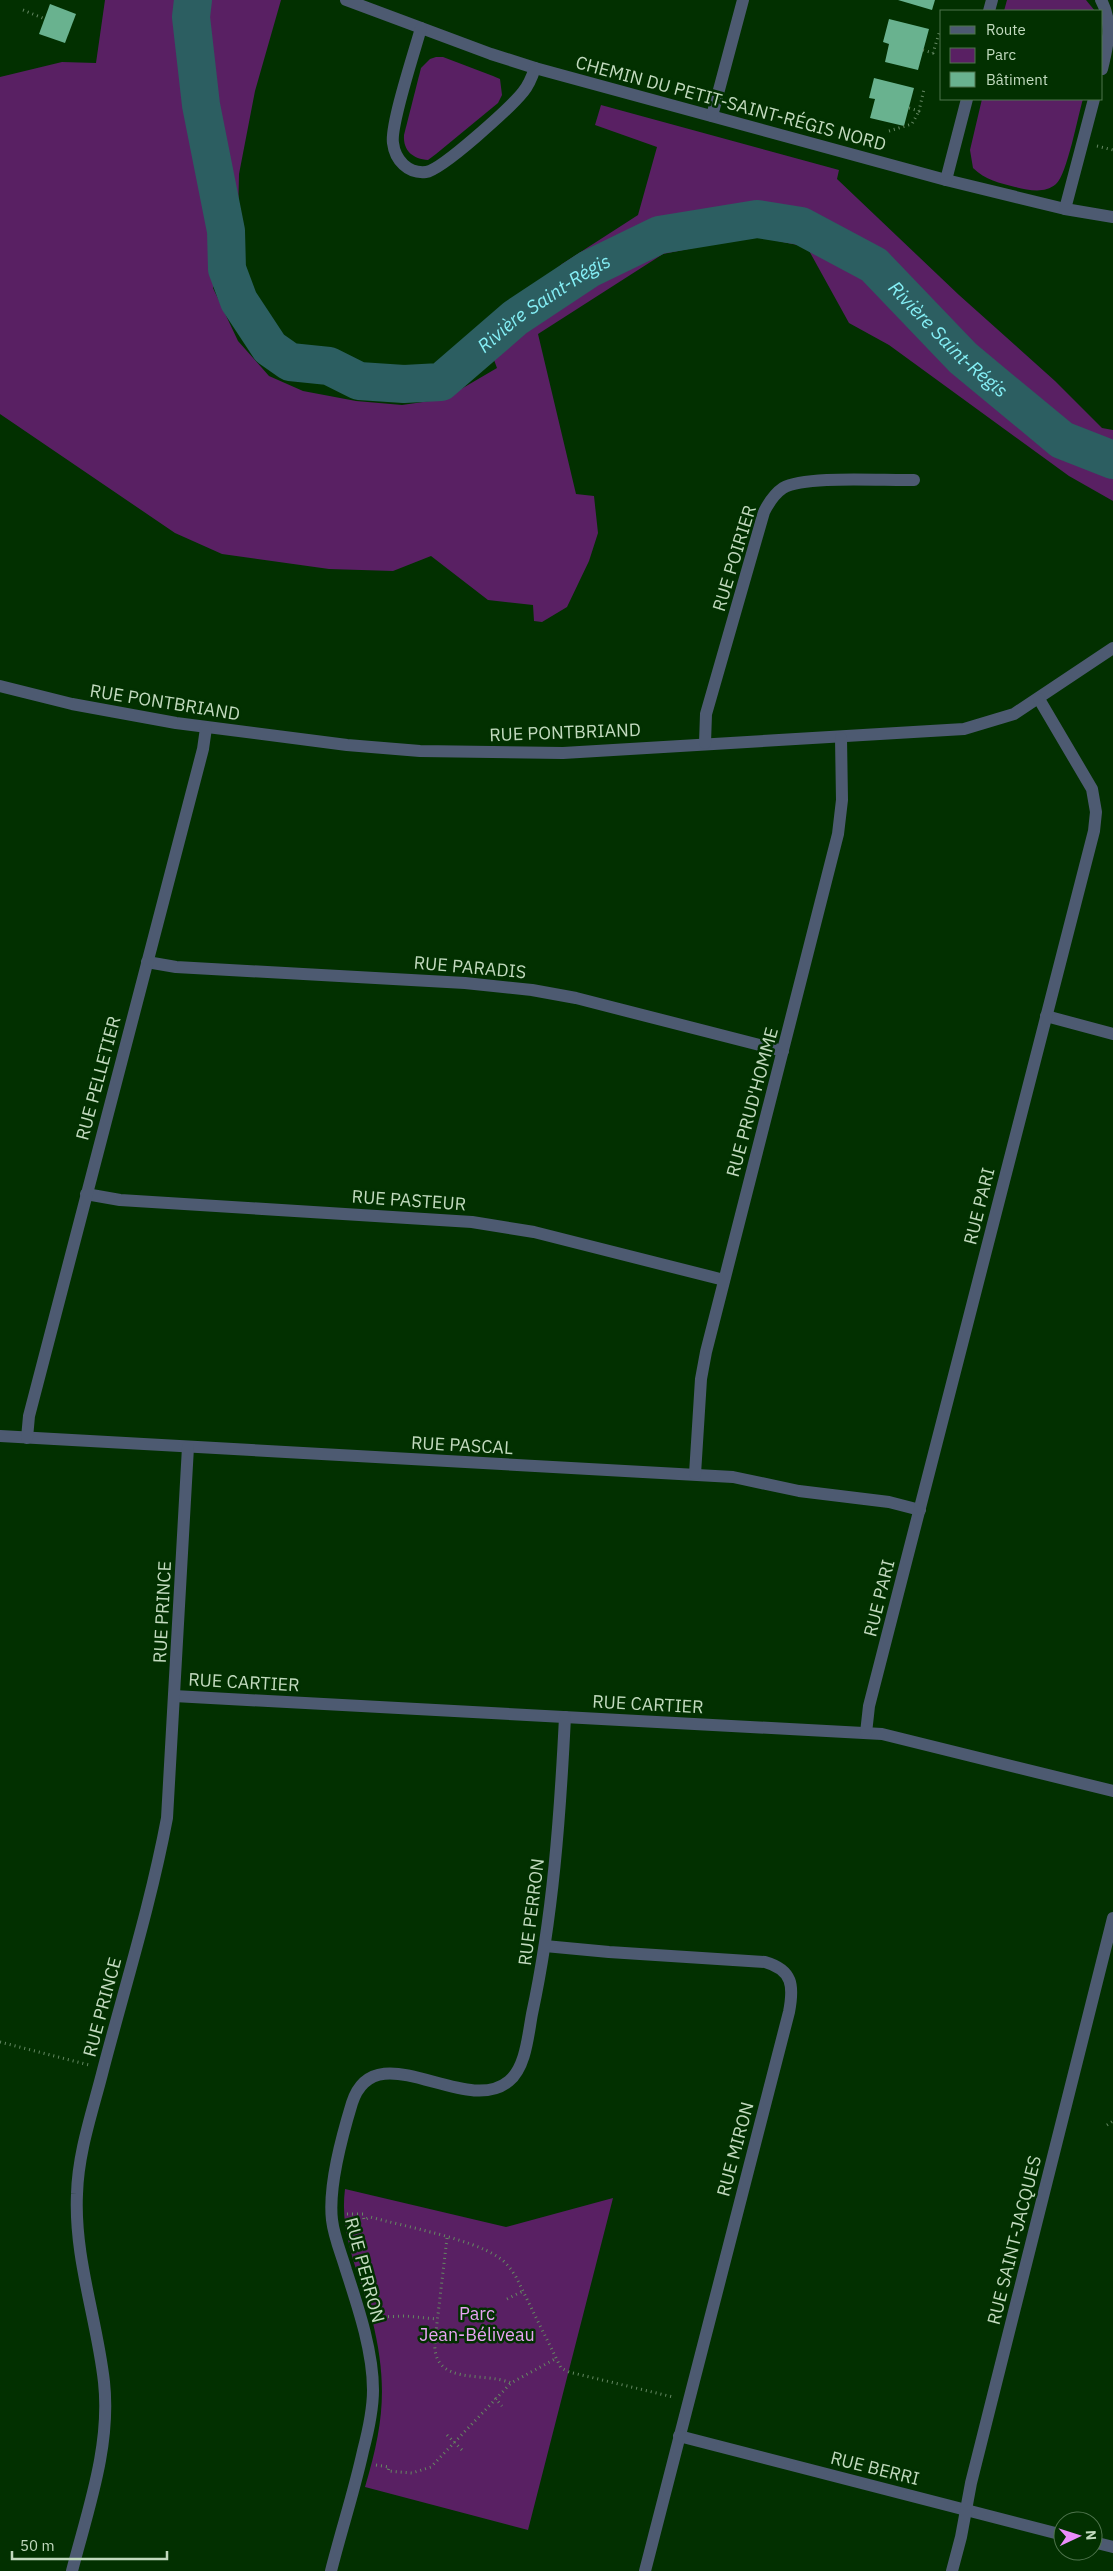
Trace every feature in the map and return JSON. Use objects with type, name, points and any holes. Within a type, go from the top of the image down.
[{"type":"street","name":"CHEMIN DU PETIT-SAINT-RÉGIS NORD","points":[[346,0],[536,68],[946,180],[1065,209],[1113,217]]},
{"type":"street","points":[[712,116],[743,0]]},
{"type":"street","points":[[1101,0],[1108,14],[1110,25],[1110,37],[1103,65]]},
{"type":"street","points":[[421,28],[392,140],[399,160],[407,168],[428,172],[446,161],[524,91],[536,68]]},
{"type":"street","points":[[946,180],[967,100]]},
{"type":"street","points":[[1065,209],[1094,100]]},
{"type":"street","name":"RUE POIRIER","points":[[705,743],[706,714],[764,512],[776,492],[785,487],[808,481],[914,480]]},
{"type":"street","name":"RUE PONTBRIAND","points":[[0,686],[72,704],[206,728],[356,746],[437,751],[563,753],[705,743],[841,738],[964,729],[998,721],[1039,699],[1113,648]]},
{"type":"street","name":"RUE PARI","points":[[866,1733],[869,1706],[1094,831],[1096,812],[1092,789],[1039,699]]},
{"type":"street","name":"RUE PELLETIER","points":[[27,1438],[29,1416],[203,749],[206,728]]},
{"type":"street","name":"RUE PRUD'HOMME","points":[[695,1474],[703,1366],[838,834],[842,800],[841,738]]},
{"type":"street","name":"RUE PARADIS","points":[[147,962],[176,967],[464,983],[532,990],[576,998],[783,1051]]},
{"type":"street","points":[[1046,1016],[1113,1034]]},
{"type":"street","name":"RUE PASTEUR","points":[[86,1194],[120,1200],[486,1224],[551,1236],[724,1280]]},
{"type":"street","name":"RUE PASCAL","points":[[0,1436],[733,1477],[799,1491],[889,1502],[920,1510]]},
{"type":"street","name":"RUE PRINCE","points":[[72,2571],[102,2457],[105,2430],[104,2382],[79,2240],[78,2179],[95,2100],[162,1844],[169,1788],[188,1448]]},
{"type":"street","name":"RUE CARTIER","points":[[174,1696],[897,1736],[1113,1791]]},
{"type":"street","name":"RUE PERRON","points":[[332,2571],[361,2462],[371,2416],[373,2390],[369,2357],[332,2221],[335,2174],[354,2099],[364,2082],[381,2074],[402,2075],[477,2091],[496,2089],[509,2081],[522,2059],[545,1946],[557,1844],[565,1717]]},
{"type":"street","name":"RUE SAINT-JACQUES","points":[[952,2571],[1113,1918]]},
{"type":"street","name":"RUE MIRON","points":[[545,1946],[765,1962],[782,1969],[791,1982],[792,1992],[789,2012],[645,2571]]},
{"type":"street","name":"RUE BERRI","points":[[679,2436],[1053,2532]]},
{"type":"path","points":[[22,10],[45,19]]},
{"type":"path","points":[[923,50],[933,53],[940,30]]},
{"type":"path","points":[[889,131],[912,124],[919,110],[924,89]]},
{"type":"path","points":[[909,108],[919,110]]},
{"type":"path","points":[[0,2042],[90,2066]]},
{"type":"path","points":[[1107,2125],[1113,2121]]},
{"type":"path","points":[[343,2214],[363,2214],[364,2220],[370,2217],[447,2238],[487,2251],[499,2257],[510,2267],[555,2360],[561,2368],[569,2372],[674,2397]]},
{"type":"path","points":[[447,2238],[434,2350],[440,2364],[463,2375],[511,2383]]},
{"type":"path","points":[[507,2299],[523,2291]]},
{"type":"path","points":[[371,2318],[405,2316],[437,2319]]},
{"type":"path","points":[[372,2464],[389,2467],[388,2471],[393,2472],[422,2472],[440,2461],[495,2398],[511,2383],[555,2360]]},
{"type":"path","points":[[495,2398],[502,2406]]},
{"type":"path","points":[[447,2435],[462,2450]]},
{"type":"green space","points":[[105,0],[281,0],[255,91],[239,174],[238,217],[213,288],[238,341],[269,376],[303,391],[356,401],[402,405],[444,399],[497,368],[484,333],[562,264],[638,215],[657,147],[595,125],[601,105],[839,170],[837,179],[959,295],[1055,381],[1102,428],[1113,430],[1113,501],[1069,476],[889,345],[849,323],[807,247],[754,236],[663,254],[538,334],[576,494],[594,496],[598,533],[589,561],[567,607],[542,622],[534,621],[533,605],[488,600],[431,556],[393,571],[329,569],[222,554],[175,533],[0,414],[0,77],[62,62],[96,63]]},
{"type":"green space","points":[[1007,0],[1086,0],[1094,10],[1004,10]]},
{"type":"green space","points":[[443,57],[500,79],[502,95],[498,103],[428,160],[418,158],[407,150],[404,135],[421,68],[430,59]]},
{"type":"green space","points":[[982,100],[1083,100],[1064,169],[1056,184],[1051,187],[1041,190],[1026,189],[1009,186],[993,180],[973,168],[970,150]]},
{"type":"green space","name":"Parc Jean-Béliveau","points":[[345,2189],[506,2227],[613,2198],[528,2530],[365,2487],[380,2423],[382,2384],[372,2319],[348,2239],[345,2223]]},
{"type":"building","points":[[898,0],[935,0],[932,10]]},
{"type":"building","points":[[50,4],[76,14],[65,43],[39,34]]},
{"type":"building","points":[[889,19],[929,29],[918,70],[885,62],[889,44],[883,42]]},
{"type":"building","points":[[874,78],[914,88],[904,126],[870,118],[875,99],[869,98]]},
{"type":"waterway","name":"Rivière Saint-Régis","points":[[193,0],[191,17],[201,105],[226,231],[227,269],[239,301],[270,348],[290,362],[329,366],[359,381],[404,384],[441,382],[515,318],[589,269],[659,235],[757,219],[801,226],[874,265],[963,358],[1062,440],[1113,460]]}]
